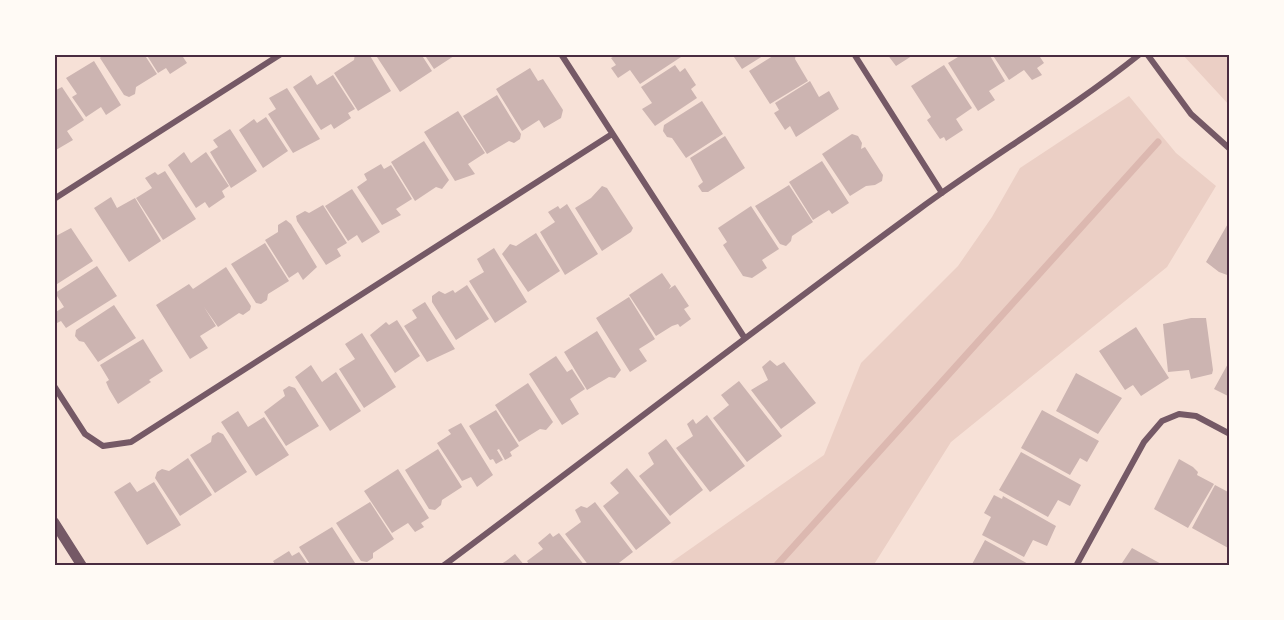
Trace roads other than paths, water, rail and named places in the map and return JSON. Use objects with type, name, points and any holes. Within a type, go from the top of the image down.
[{"type":"street","points":[[54,199],[281,54]]},
{"type":"street","points":[[561,54],[744,337]]},
{"type":"street","points":[[854,54],[942,192]]},
{"type":"street","points":[[442,566],[744,337],[942,192],[1111,77],[1140,54]]},
{"type":"street","points":[[1147,54],[1191,114],[1230,149]]},
{"type":"street","points":[[54,386],[85,434],[103,446],[131,442],[612,134]]},
{"type":"street","points":[[1076,566],[1144,442],[1162,421],[1179,414],[1196,416],[1230,434]]},
{"type":"street","points":[[54,522],[82,566]]},
{"type":"waterway","points":[[776,566],[1158,142]]}]
